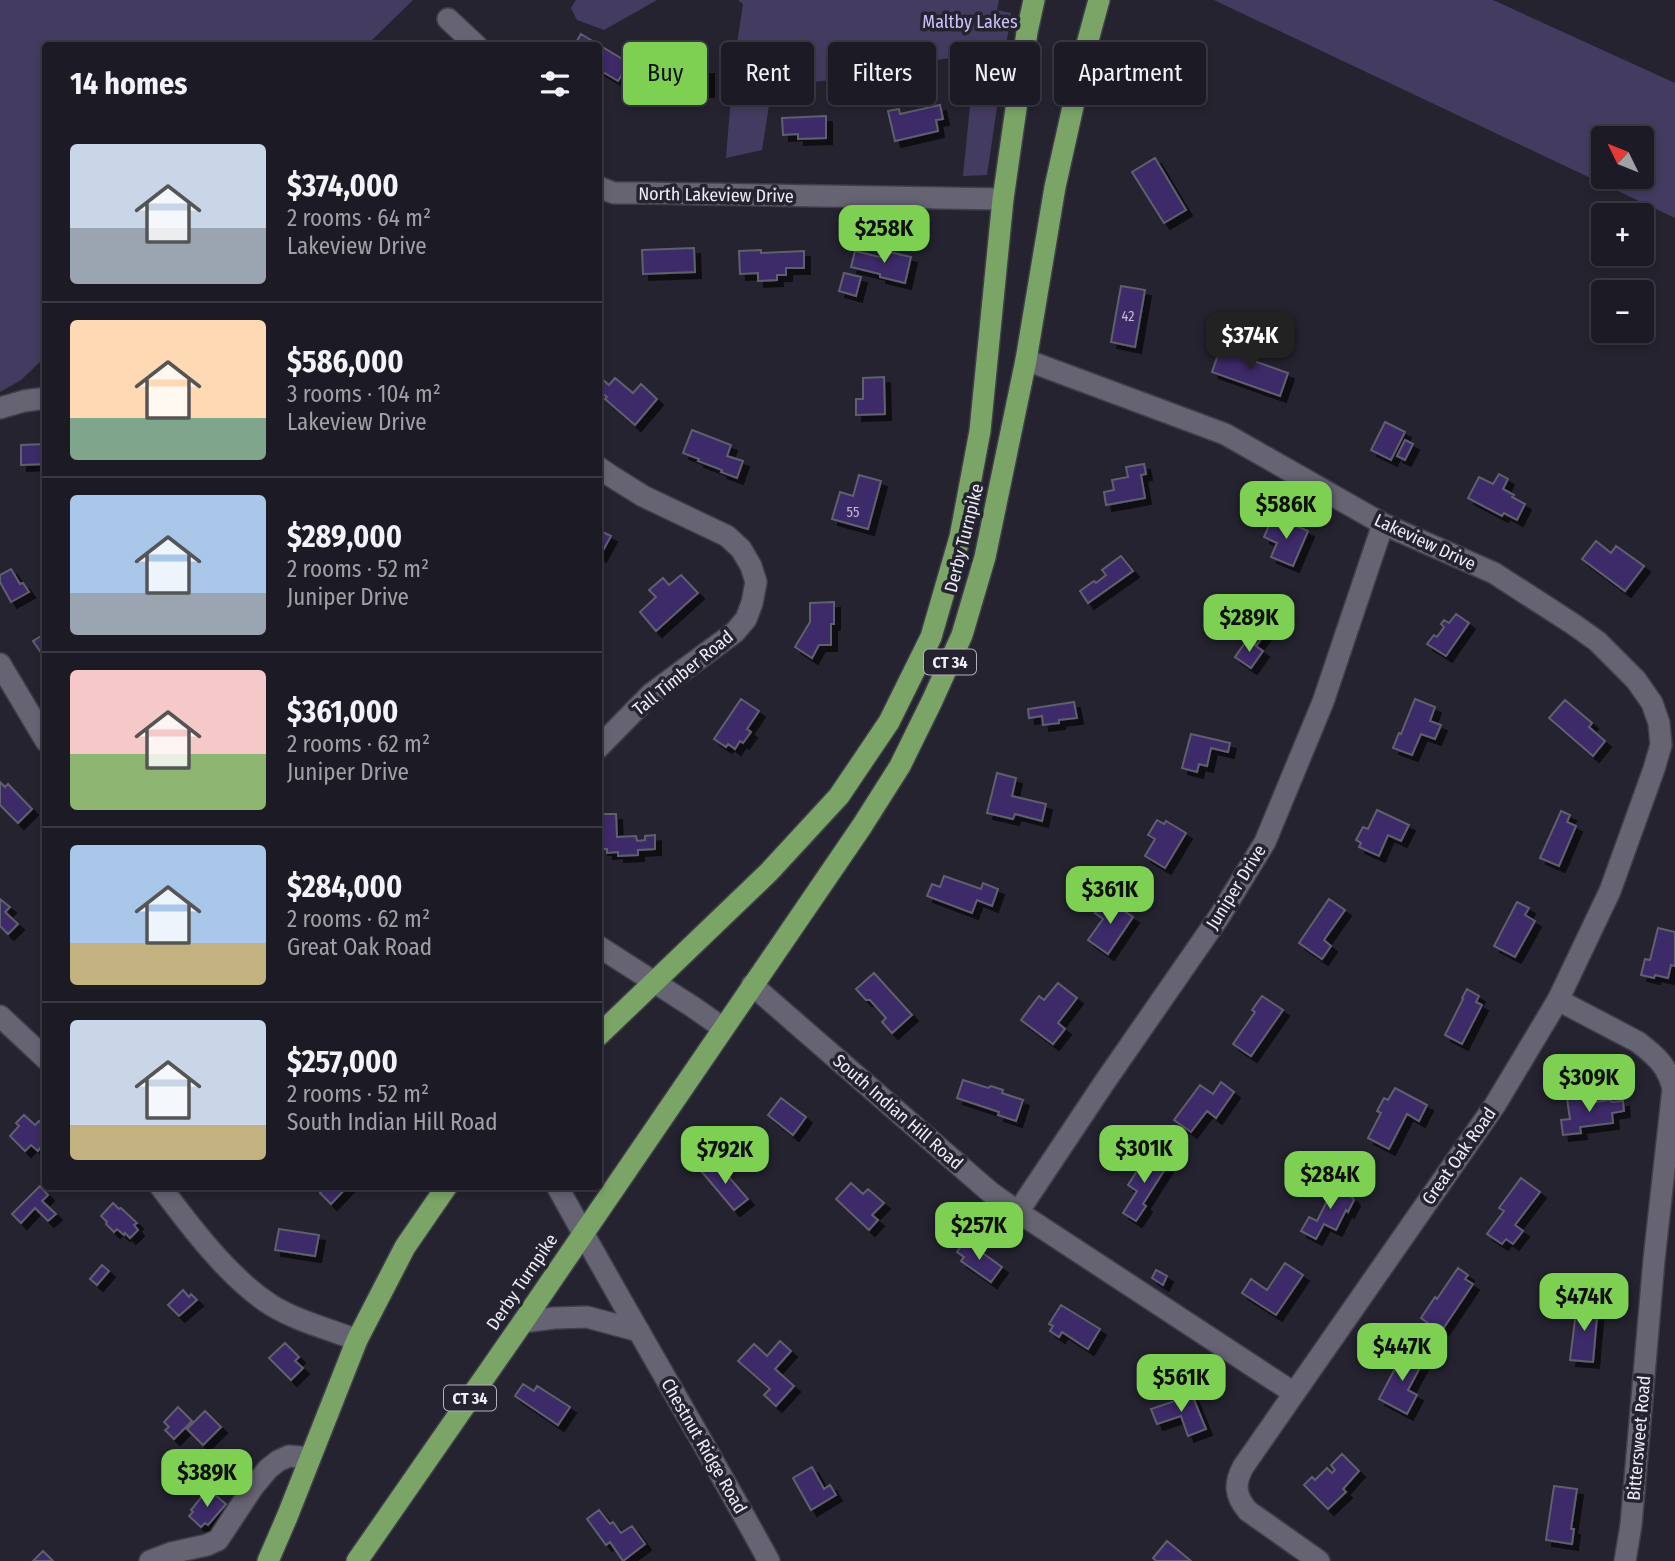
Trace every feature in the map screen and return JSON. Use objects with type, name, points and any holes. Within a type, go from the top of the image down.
[{"type":"highway","name":"Derby Turnpike","points":[[602,1032],[769,872],[839,796],[888,722],[931,637],[960,537],[980,431],[1003,199],[1034,0]]},
{"type":"highway","name":"Derby Turnpike","points":[[356,1561],[862,826],[900,766],[932,701],[962,635],[985,557],[1026,360],[1055,187],[1099,0]]},
{"type":"highway","points":[[268,1561],[357,1340],[405,1247],[444,1190]]},
{"type":"street","points":[[449,19],[473,42]]},
{"type":"street","name":"North Lakeview Drive","points":[[602,188],[643,194],[1003,199]]},
{"type":"street","name":"Lakeview Drive","points":[[1026,360],[1225,434],[1383,524],[1494,573],[1597,641],[1646,694]]},
{"type":"street","points":[[0,408],[42,399]]},
{"type":"street","name":"Tall Timber Road","points":[[602,470],[643,496],[727,536],[741,549],[756,582],[746,619],[735,632],[651,694],[602,744]]},
{"type":"street","name":"Juniper Drive","points":[[1018,1213],[1219,916],[1265,842],[1323,702],[1383,524]]},
{"type":"street","points":[[0,664],[42,734]]},
{"type":"street","name":"Great Oak Road","points":[[1319,1561],[1253,1516],[1237,1493],[1237,1480],[1243,1467],[1495,1105],[1558,1000],[1609,891],[1658,757],[1661,745],[1659,723],[1657,713],[1646,694]]},
{"type":"street","points":[[602,949],[723,1028]]},
{"type":"street","name":"South Indian Hill Road","points":[[752,985],[979,1183],[1018,1213],[1294,1393]]},
{"type":"street","name":"Bittersweet Road","points":[[1558,1000],[1638,1042],[1659,1060],[1670,1077],[1672,1089],[1665,1261],[1625,1561]]},
{"type":"street","points":[[0,1016],[42,1055]]},
{"type":"street","points":[[163,1190],[229,1271],[251,1290],[288,1314],[357,1340]]},
{"type":"street","name":"Chestnut Ridge Road","points":[[559,1190],[769,1561]]},
{"type":"street","points":[[523,1322],[587,1317],[639,1331]]},
{"type":"street","points":[[150,1561],[218,1540],[268,1469],[289,1456],[310,1458]]},
{"type":"green space","points":[[0,0],[413,0],[370,42],[42,42],[42,360],[21,380],[0,392]]},
{"type":"green space","points":[[576,0],[657,0],[604,30],[577,20],[571,8]]},
{"type":"green space","name":"Maltby Lakes","points":[[738,0],[999,0],[997,10],[1011,13],[1007,42],[950,42],[950,59],[936,60],[936,42],[828,42],[828,80],[814,82],[814,42],[737,42],[743,4]]},
{"type":"green space","points":[[1214,0],[1493,0],[1675,83],[1675,218],[1654,208],[1654,203],[1643,203],[1614,189],[1654,189],[1654,126],[1591,126],[1591,178]]},
{"type":"green space","points":[[730,105],[769,105],[762,150],[726,158]]},
{"type":"green space","points":[[970,105],[997,105],[987,175],[963,176]]},
{"type":"building","points":[[581,34],[594,42],[576,42]]},
{"type":"building","points":[[602,47],[623,59],[623,73],[618,81],[602,71]]},
{"type":"building","points":[[940,105],[943,119],[936,120],[938,131],[895,141],[888,111],[899,109],[900,114]]},
{"type":"building","points":[[826,116],[826,138],[798,139],[798,134],[783,135],[782,118]]},
{"type":"building","points":[[1155,158],[1186,210],[1164,223],[1132,172]]},
{"type":"building","points":[[694,248],[695,272],[643,274],[642,250]]},
{"type":"building","points":[[761,250],[761,253],[804,251],[804,268],[786,268],[786,275],[777,275],[777,280],[758,281],[758,273],[740,274],[739,251]]},
{"type":"building","points":[[855,251],[884,258],[885,251],[911,257],[905,283],[851,267]]},
{"type":"building","points":[[844,273],[861,277],[856,296],[839,291]]},
{"type":"building","points":[[1121,286],[1145,290],[1135,347],[1111,342]]},
{"type":"building","points":[[1220,349],[1288,373],[1280,396],[1212,372]]},
{"type":"building","points":[[884,377],[885,414],[856,415],[856,399],[863,399],[863,378]]},
{"type":"building","points":[[615,378],[633,393],[641,384],[657,399],[635,425],[605,399],[607,397],[602,393],[602,379],[609,385]]},
{"type":"building","points":[[1385,422],[1405,432],[1391,460],[1371,450]]},
{"type":"building","points":[[692,430],[731,445],[727,456],[743,461],[737,478],[683,453]]},
{"type":"building","points":[[1405,440],[1413,444],[1405,460],[1397,456]]},
{"type":"building","points":[[42,444],[42,464],[21,465],[21,445]]},
{"type":"building","points":[[1144,464],[1146,474],[1141,475],[1145,498],[1106,505],[1104,492],[1114,490],[1112,480],[1128,477],[1126,467]]},
{"type":"building","points":[[1499,474],[1508,479],[1503,489],[1525,504],[1517,520],[1504,513],[1502,516],[1468,498],[1479,477],[1493,484]]},
{"type":"building","points":[[859,475],[881,481],[868,529],[832,519],[840,492],[853,496]]},
{"type":"building","points":[[1271,521],[1284,526],[1286,521],[1308,531],[1293,566],[1271,557],[1277,543],[1264,537]]},
{"type":"building","points":[[602,532],[611,536],[602,552]]},
{"type":"building","points":[[1596,541],[1611,553],[1616,546],[1644,566],[1625,591],[1582,559]]},
{"type":"building","points":[[1121,556],[1133,571],[1088,603],[1080,591],[1106,575],[1102,570]]},
{"type":"building","points":[[11,569],[20,584],[23,583],[29,592],[11,602],[0,582],[0,575]]},
{"type":"building","points":[[681,575],[698,593],[656,631],[640,612],[656,597],[649,590],[663,578],[669,585]]},
{"type":"building","points":[[834,602],[831,645],[819,645],[812,658],[795,647],[810,622],[810,603]]},
{"type":"building","points":[[1456,614],[1469,623],[1446,656],[1427,644],[1434,635],[1437,637],[1444,627],[1441,624],[1444,620],[1449,623]]},
{"type":"building","points":[[1254,618],[1269,628],[1257,645],[1242,635]]},
{"type":"building","points":[[42,635],[42,654],[33,641]]},
{"type":"building","points":[[1247,640],[1263,651],[1251,668],[1235,657]]},
{"type":"building","points":[[741,699],[759,711],[747,729],[751,732],[735,749],[714,739]]},
{"type":"building","points":[[1415,699],[1435,707],[1430,721],[1441,725],[1435,739],[1421,734],[1412,755],[1393,748]]},
{"type":"building","points":[[1565,700],[1592,723],[1589,727],[1605,741],[1593,756],[1549,718]]},
{"type":"building","points":[[1074,702],[1077,718],[1043,725],[1042,716],[1029,718],[1028,709]]},
{"type":"building","points":[[1191,734],[1230,743],[1228,752],[1211,748],[1207,766],[1199,764],[1197,772],[1182,768]]},
{"type":"building","points":[[997,773],[1016,778],[1012,796],[1046,804],[1042,821],[1015,814],[1013,819],[987,813]]},
{"type":"building","points":[[0,782],[5,787],[8,784],[32,809],[18,823],[0,805]]},
{"type":"building","points":[[1377,810],[1409,825],[1401,841],[1388,835],[1379,856],[1359,847],[1361,843],[1356,840],[1363,827],[1368,829]]},
{"type":"building","points":[[1561,811],[1570,815],[1567,822],[1576,826],[1559,866],[1540,858]]},
{"type":"building","points":[[602,814],[616,814],[617,837],[636,836],[637,841],[645,840],[645,836],[655,835],[655,849],[638,850],[638,855],[618,856],[618,852],[607,853],[607,849],[602,849]]},
{"type":"building","points":[[1157,820],[1164,824],[1166,821],[1186,833],[1165,868],[1145,856],[1155,839],[1148,835]]},
{"type":"building","points":[[944,876],[981,889],[983,883],[998,889],[992,906],[977,900],[972,913],[927,896],[932,884],[940,887]]},
{"type":"building","points":[[1105,898],[1133,917],[1108,954],[1088,940],[1103,919],[1095,913]]},
{"type":"building","points":[[0,899],[10,907],[5,912],[18,924],[8,934],[0,926]]},
{"type":"building","points":[[1329,899],[1345,910],[1324,940],[1331,946],[1322,959],[1299,943]]},
{"type":"building","points":[[1517,902],[1529,908],[1525,915],[1535,921],[1515,957],[1494,946]]},
{"type":"building","points":[[1658,928],[1675,932],[1675,966],[1671,965],[1668,978],[1641,975],[1645,959],[1650,960]]},
{"type":"building","points":[[874,973],[912,1015],[892,1033],[882,1022],[886,1018],[856,989]]},
{"type":"building","points":[[1058,983],[1077,998],[1058,1023],[1065,1029],[1053,1044],[1021,1020],[1039,996],[1044,1000]]},
{"type":"building","points":[[1467,989],[1479,996],[1476,1002],[1482,1005],[1462,1044],[1445,1035]]},
{"type":"building","points":[[1262,996],[1283,1010],[1251,1056],[1233,1044],[1255,1012],[1252,1010]]},
{"type":"building","points":[[963,1080],[1003,1090],[1002,1093],[1023,1100],[1016,1121],[998,1115],[999,1112],[957,1098]]},
{"type":"building","points":[[1221,1082],[1234,1092],[1216,1118],[1207,1111],[1191,1132],[1174,1120],[1200,1085],[1213,1094]]},
{"type":"building","points":[[1395,1088],[1427,1105],[1419,1121],[1407,1114],[1389,1149],[1368,1138],[1381,1113],[1377,1111],[1384,1098],[1388,1100]]},
{"type":"building","points":[[1587,1097],[1588,1103],[1623,1101],[1624,1111],[1612,1113],[1613,1123],[1580,1127],[1581,1133],[1563,1135],[1561,1120],[1570,1119],[1567,1099]]},
{"type":"building","points":[[781,1098],[806,1117],[793,1135],[768,1115]]},
{"type":"building","points":[[24,1115],[35,1125],[39,1121],[42,1124],[42,1150],[40,1148],[38,1151],[31,1145],[25,1151],[10,1136],[19,1126],[16,1123]]},
{"type":"building","points":[[1148,1154],[1167,1166],[1143,1204],[1146,1206],[1136,1221],[1123,1213],[1137,1191],[1128,1185]]},
{"type":"building","points":[[715,1161],[748,1199],[734,1210],[702,1172]]},
{"type":"building","points":[[1335,1178],[1344,1182],[1340,1191],[1354,1200],[1336,1230],[1324,1224],[1316,1239],[1301,1231],[1309,1217],[1317,1221],[1334,1187],[1331,1186]]},
{"type":"building","points":[[1521,1178],[1540,1192],[1515,1225],[1523,1231],[1513,1244],[1506,1239],[1502,1244],[1487,1234],[1504,1211],[1499,1208]]},
{"type":"building","points":[[851,1183],[863,1194],[868,1189],[884,1203],[872,1215],[878,1220],[869,1230],[836,1199]]},
{"type":"building","points":[[40,1186],[48,1195],[42,1201],[56,1214],[48,1221],[35,1208],[21,1223],[12,1214]]},
{"type":"building","points":[[323,1190],[344,1190],[331,1204],[320,1193]]},
{"type":"building","points":[[113,1203],[137,1223],[134,1225],[138,1230],[130,1238],[117,1229],[114,1232],[101,1216]]},
{"type":"building","points":[[279,1229],[319,1235],[315,1256],[275,1250]]},
{"type":"building","points":[[964,1242],[1002,1267],[991,1282],[961,1261],[964,1257],[957,1252]]},
{"type":"building","points":[[1285,1263],[1303,1275],[1276,1315],[1242,1293],[1251,1279],[1267,1290]]},
{"type":"building","points":[[102,1265],[109,1271],[97,1285],[90,1279]]},
{"type":"building","points":[[1458,1268],[1468,1275],[1465,1279],[1473,1284],[1443,1329],[1438,1326],[1436,1329],[1421,1318]]},
{"type":"building","points":[[1156,1270],[1167,1276],[1163,1285],[1152,1278]]},
{"type":"building","points":[[183,1290],[189,1297],[191,1294],[197,1300],[179,1316],[168,1305]]},
{"type":"building","points":[[1577,1304],[1598,1306],[1593,1362],[1570,1360]]},
{"type":"building","points":[[1061,1305],[1100,1329],[1088,1349],[1062,1332],[1059,1337],[1050,1331],[1053,1326],[1049,1324]]},
{"type":"building","points":[[780,1341],[791,1351],[775,1369],[794,1386],[776,1406],[764,1395],[770,1389],[738,1361],[754,1344],[767,1356]]},
{"type":"building","points":[[285,1343],[299,1357],[295,1361],[303,1368],[291,1380],[269,1358]]},
{"type":"building","points":[[1402,1350],[1423,1362],[1408,1390],[1417,1395],[1407,1414],[1379,1399]]},
{"type":"building","points":[[523,1384],[534,1391],[537,1386],[570,1407],[558,1425],[515,1396]]},
{"type":"building","points":[[1192,1395],[1206,1429],[1188,1436],[1181,1416],[1157,1424],[1151,1409]]},
{"type":"building","points":[[178,1407],[192,1421],[174,1439],[165,1430],[169,1427],[164,1422]]},
{"type":"building","points":[[205,1411],[221,1427],[203,1445],[187,1429]]},
{"type":"building","points":[[1342,1454],[1359,1471],[1343,1489],[1346,1492],[1328,1509],[1304,1485],[1312,1477],[1315,1480],[1327,1468],[1332,1473],[1335,1470],[1331,1465]]},
{"type":"building","points":[[812,1467],[824,1489],[830,1485],[836,1495],[811,1510],[793,1478]]},
{"type":"building","points":[[1554,1486],[1577,1489],[1571,1529],[1574,1529],[1572,1544],[1546,1540]]},
{"type":"building","points":[[208,1489],[226,1504],[208,1525],[205,1523],[201,1527],[189,1516]]},
{"type":"building","points":[[599,1510],[621,1533],[632,1526],[645,1544],[623,1561],[610,1542],[606,1545],[587,1519]]},
{"type":"building","points":[[1167,1541],[1191,1561],[1156,1561],[1153,1558]]},
{"type":"building","points":[[43,1551],[53,1561],[33,1561]]}]
